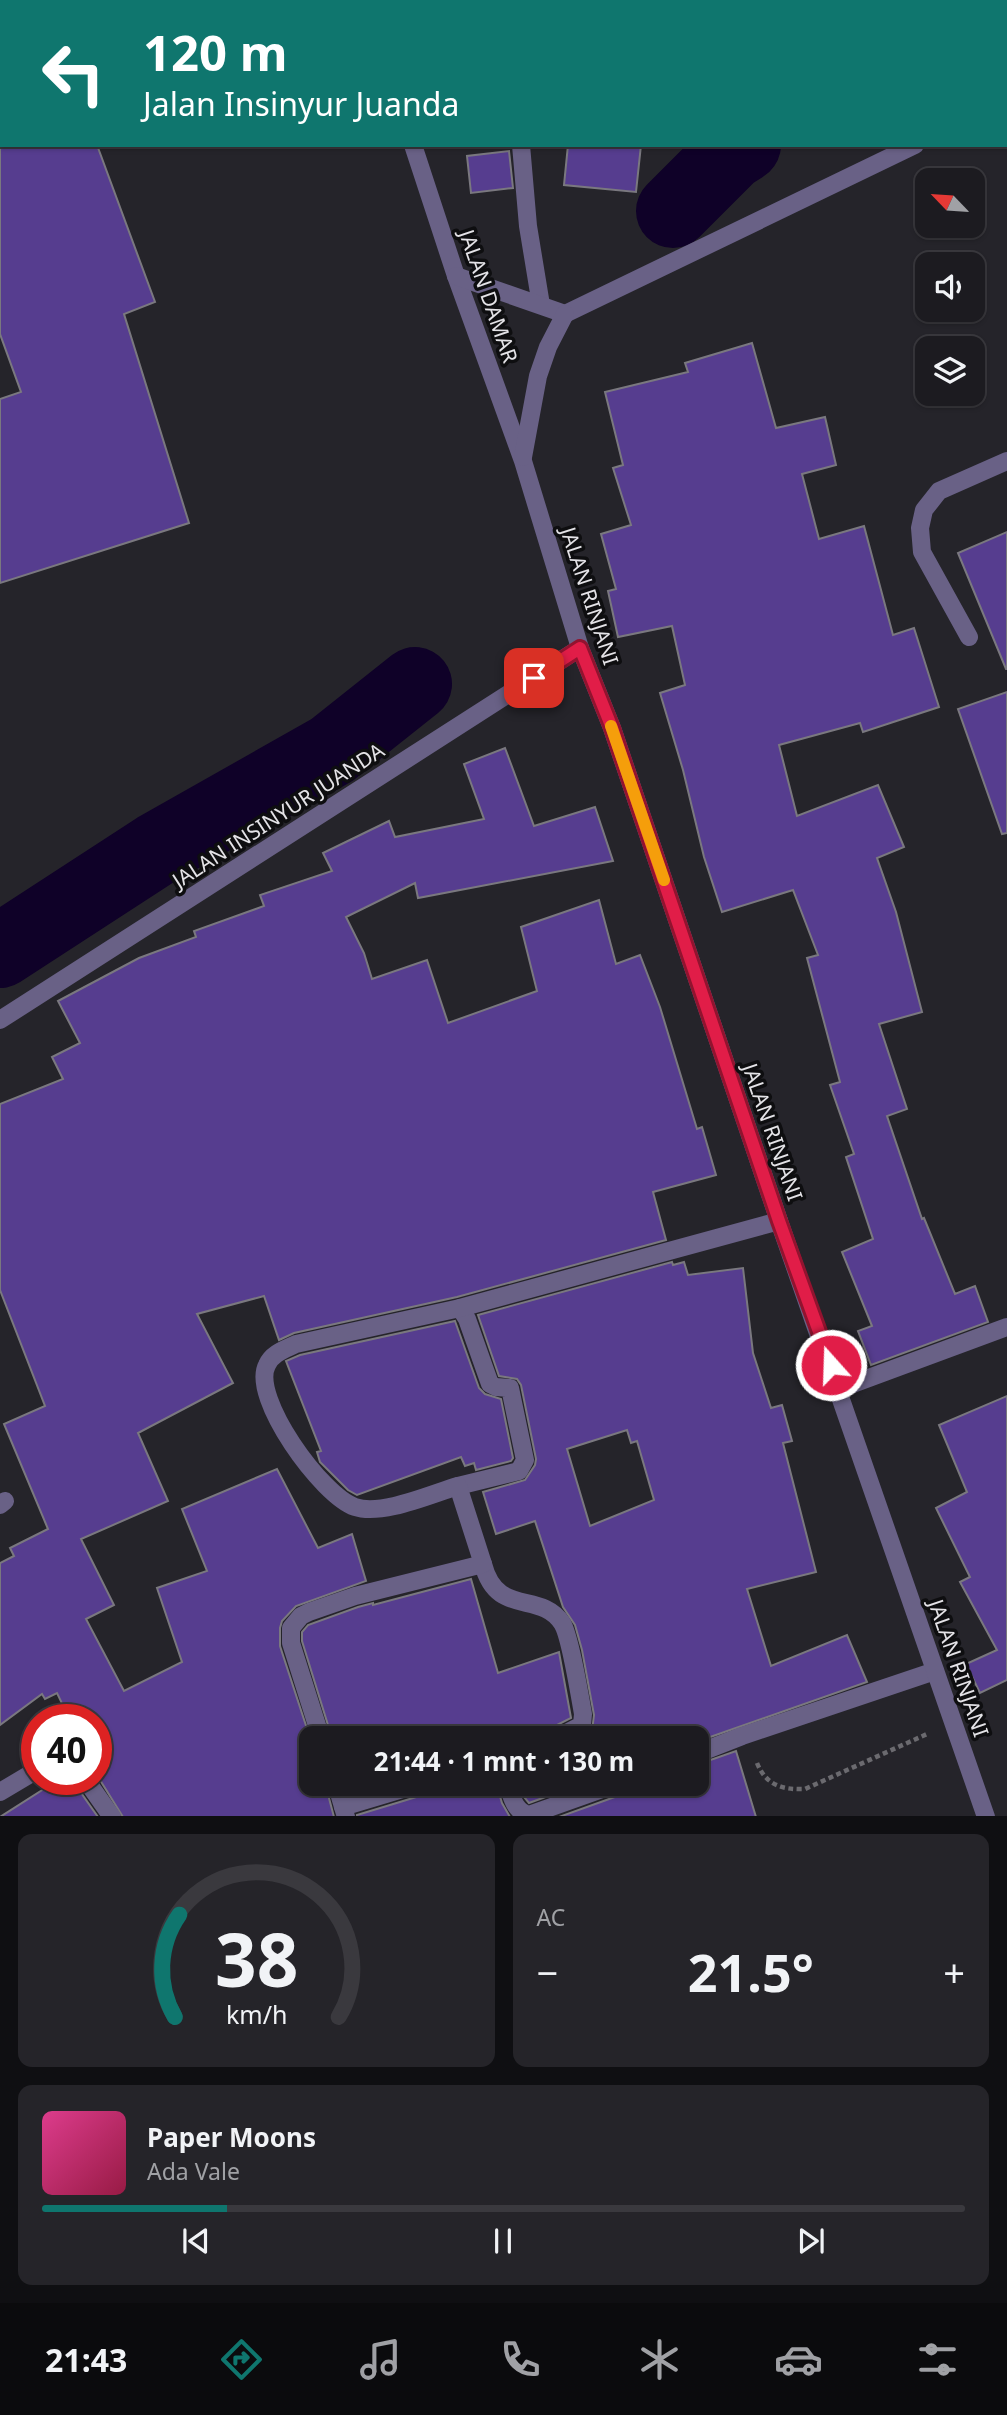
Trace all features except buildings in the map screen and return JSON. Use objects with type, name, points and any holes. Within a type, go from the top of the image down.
[{"type":"street","name":"JALAN DAMAR","points":[[414,147],[456,276],[523,461]]},
{"type":"street","points":[[521,147],[528,226],[541,305]]},
{"type":"street","points":[[523,461],[538,376],[548,347],[565,314],[911,147]]},
{"type":"street","points":[[456,276],[565,314]]},
{"type":"street","name":"JALAN RINJANI","points":[[523,461],[580,648],[612,728],[779,1221],[986,1816]]},
{"type":"street","points":[[970,637],[922,552],[920,528],[924,510],[939,491],[1007,461]]},
{"type":"street","name":"JALAN INSINYUR JUANDA","points":[[0,1020],[580,648]]},
{"type":"street","points":[[460,1308],[467,1319],[490,1384],[510,1388],[525,1460],[522,1468],[379,1510],[354,1507],[331,1491],[302,1459],[282,1430],[263,1381],[266,1366],[274,1355],[296,1344],[460,1308],[779,1221]]},
{"type":"street","points":[[839,1389],[1007,1328]]},
{"type":"street","points":[[458,1486],[492,1586],[513,1601],[532,1604],[551,1614],[563,1625],[579,1690],[582,1726]]},
{"type":"street","points":[[317,1726],[291,1643],[291,1628],[295,1622],[309,1612],[355,1596],[483,1564]]},
{"type":"street","points":[[709,1749],[935,1671]]},
{"type":"street","points":[[0,1792],[21,1780]]},
{"type":"street","points":[[97,1795],[112,1816]]},
{"type":"street","points":[[345,1812],[388,1796]]},
{"type":"street","points":[[512,1796],[516,1807],[529,1815],[582,1796]]},
{"type":"path","points":[[742,1736],[768,1782],[787,1790],[805,1789],[953,1722]]},
{"type":"waterway","points":[[673,211],[730,154],[741,147]]},
{"type":"waterway","points":[[0,951],[157,849],[332,750],[415,684]]},
{"type":"slow traffic","points":[[611,726],[664,880]]},
{"type":"route","points":[[534,678],[580,648],[612,728],[779,1221],[831,1365]]}]
